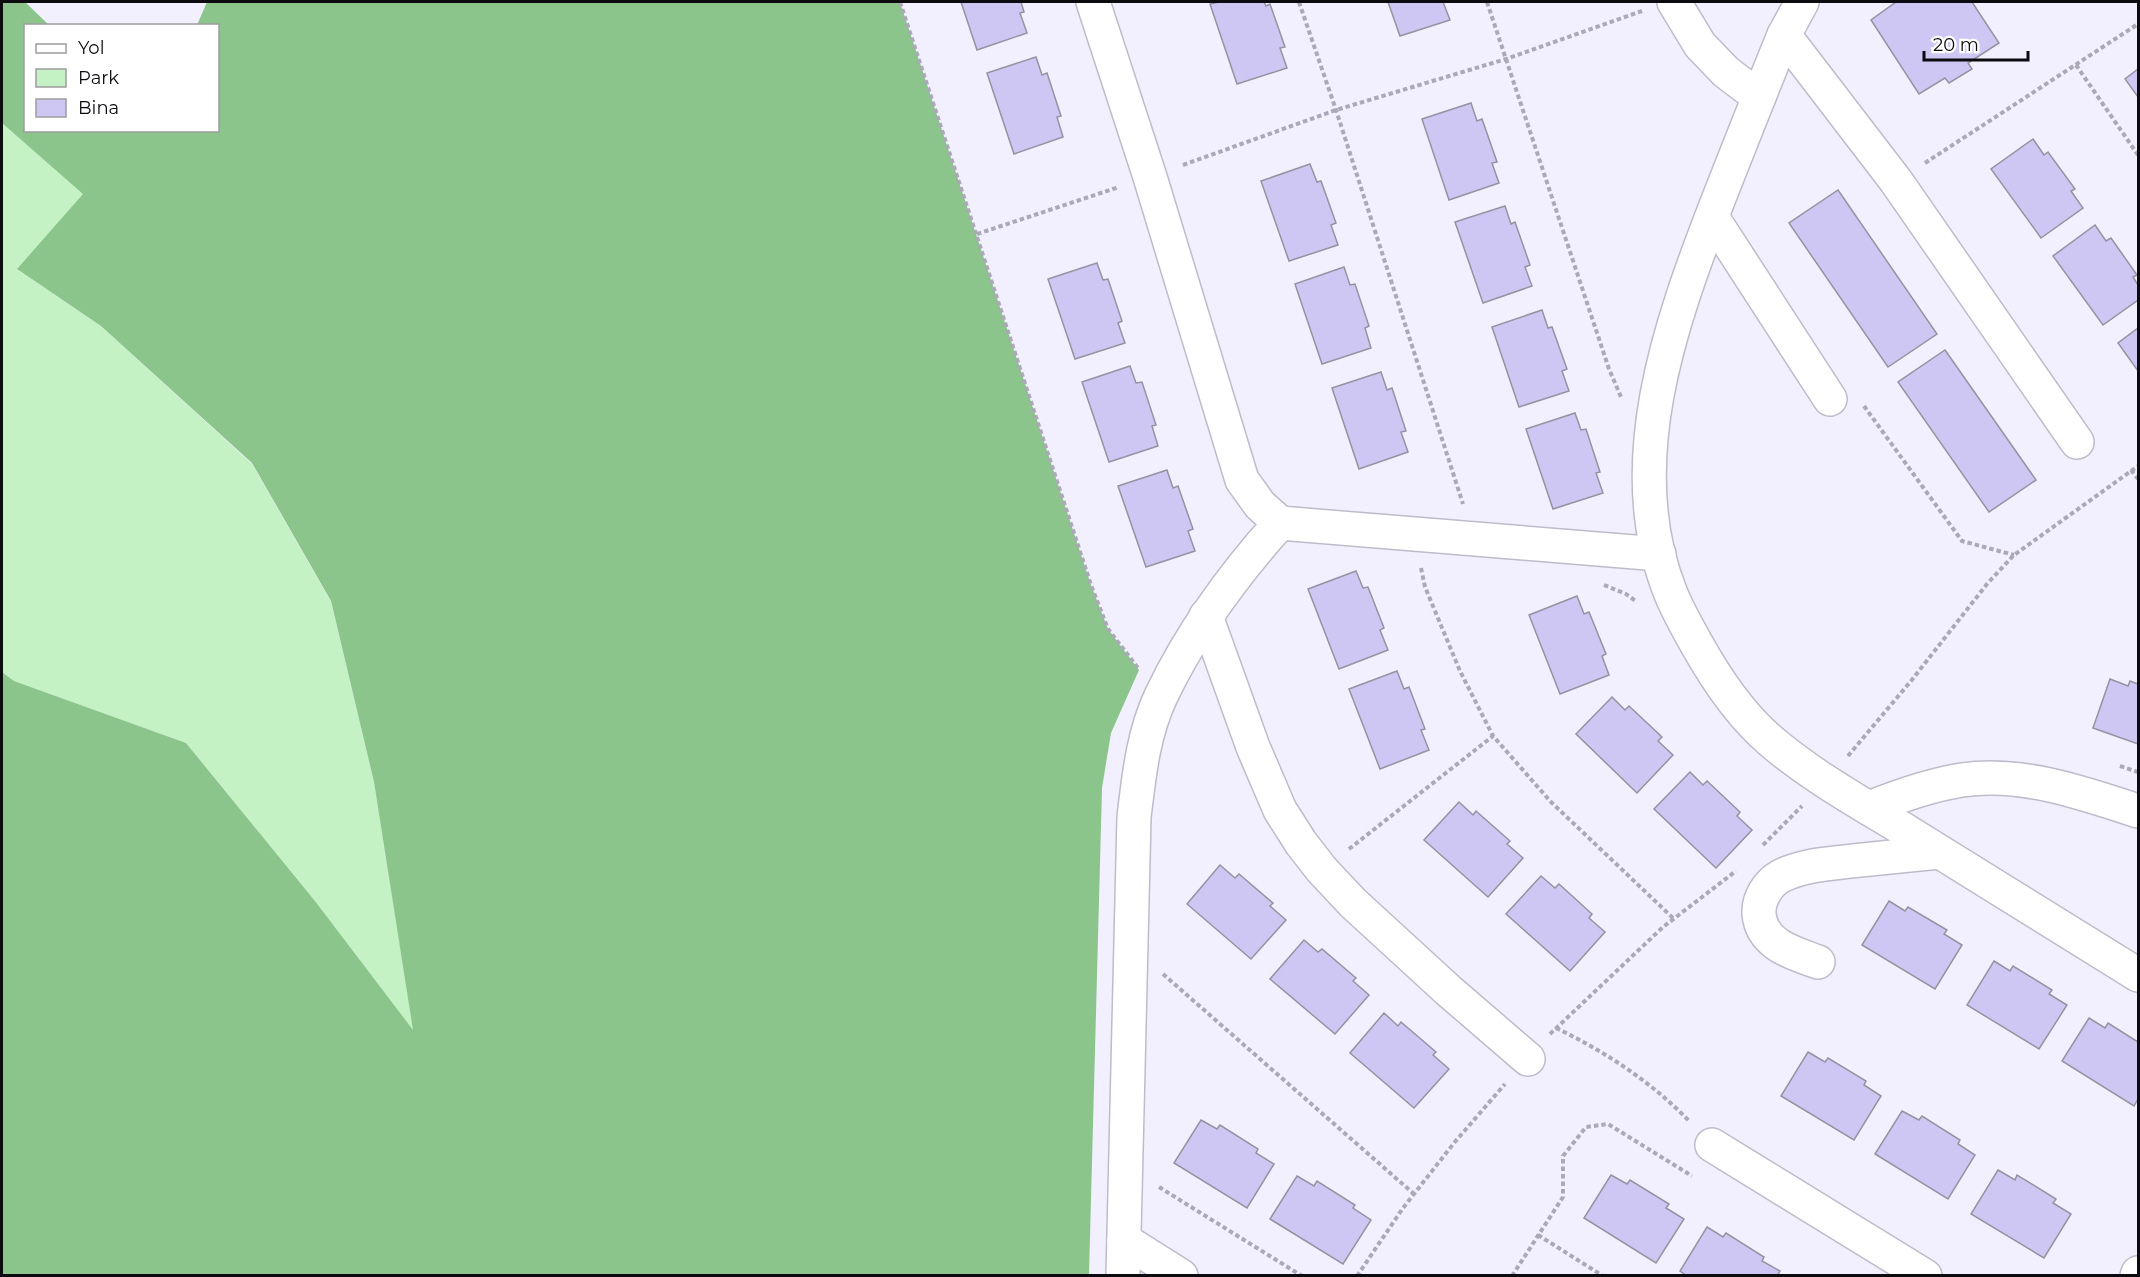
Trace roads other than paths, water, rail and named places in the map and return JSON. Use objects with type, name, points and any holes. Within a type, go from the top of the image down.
[{"type":"street","points":[[1094,2],[1242,480],[1260,505],[1280,523],[1659,554]]},
{"type":"street","points":[[1802,2],[1784,35],[1712,217],[1677,312],[1659,388],[1651,435],[1651,501],[1659,554],[1670,592],[1711,670],[1740,709],[1817,791],[1869,808],[2139,975]]},
{"type":"street","points":[[1660,5],[1726,72],[1759,97]]},
{"type":"street","points":[[1784,35],[1896,181],[2077,442]]},
{"type":"street","points":[[1712,217],[1830,399]]},
{"type":"street","points":[[1123,1275],[1134,817],[1147,737],[1160,697],[1206,616],[1247,559],[1280,523]]},
{"type":"street","points":[[1206,616],[1253,747],[1280,810],[1301,843],[1322,870],[1353,903],[1449,992],[1528,1059]]},
{"type":"street","points":[[1869,808],[1905,793],[1936,785],[1964,780],[1989,779],[2043,783],[2139,811]]},
{"type":"street","points":[[1818,962],[1786,951],[1769,938],[1760,924],[1759,916],[1759,907],[1765,890],[1780,877],[1808,867],[1939,852]]},
{"type":"street","points":[[1712,1146],[1925,1275]]},
{"type":"street","points":[[1124,1240],[1181,1275]]}]
